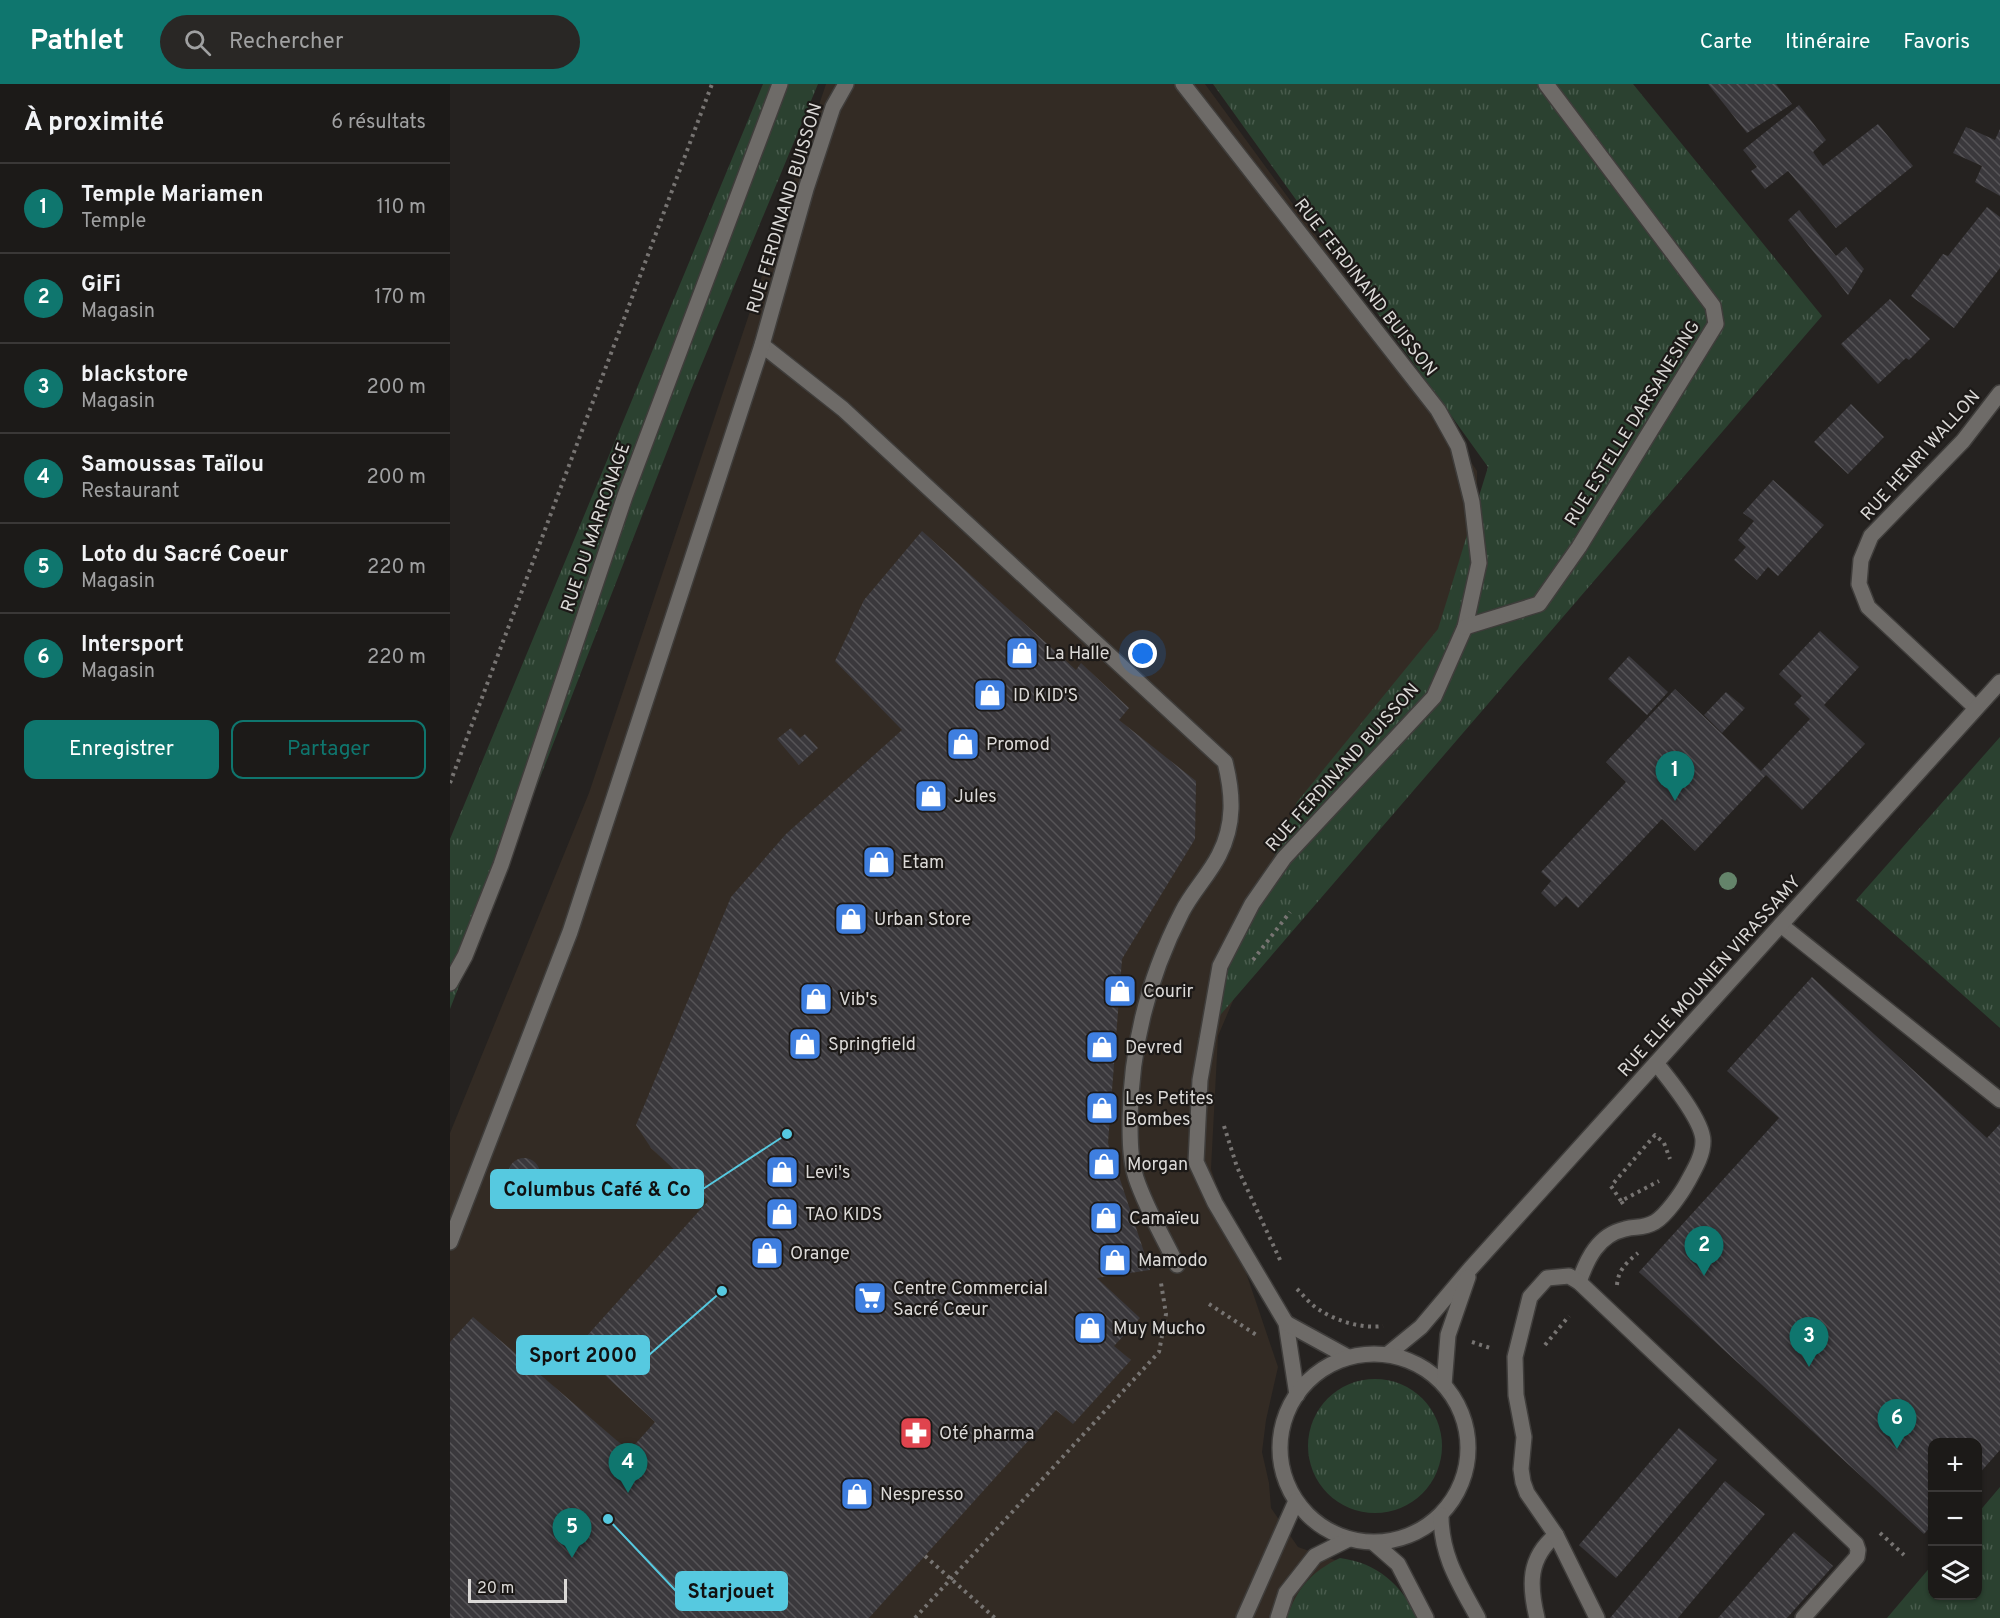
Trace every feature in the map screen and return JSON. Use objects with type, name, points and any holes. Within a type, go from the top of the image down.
[{"type":"street","name":"RUE DU MARRONAGE","points":[[450,983],[465,956],[501,865],[625,496],[780,84]]},
{"type":"street","name":"RUE FERDINAND BUISSON","points":[[450,1242],[570,932],[762,345],[833,107],[846,84]]},
{"type":"street","name":"RUE FERDINAND BUISSON","points":[[1183,84],[1438,410],[1458,446],[1472,502],[1479,563],[1466,627],[1434,697],[1284,858],[1252,904],[1220,966],[1200,1080],[1196,1162],[1215,1203],[1286,1323],[1297,1395]]},
{"type":"street","name":"RUE ESTELLE DARSANESING","points":[[1466,627],[1539,604],[1579,547],[1716,324],[1713,306],[1546,84]]},
{"type":"street","points":[[762,345],[843,409],[1224,762],[1232,806],[1229,828],[1219,855],[1188,901],[1174,927],[1156,971],[1139,1030],[1130,1100],[1130,1145],[1136,1178],[1177,1265]]},
{"type":"street","name":"RUE HENRI WALLON","points":[[1976,708],[1868,607],[1859,584],[1861,561],[1871,536],[1963,441],[1999,396]]},
{"type":"street","name":"RUE ELIE MOUNIEN VIRASSAMY","points":[[1388,1354],[1421,1327],[1470,1269],[2000,682]]},
{"type":"street","points":[[1781,925],[2000,1100]]},
{"type":"street","points":[[1579,1282],[1588,1257],[1604,1240],[1614,1232],[1627,1228],[1640,1229],[1656,1221],[1683,1192],[1699,1162],[1703,1139],[1694,1114],[1656,1063]]},
{"type":"street","name":"RUE ELIE MOUNIEN VIRASSAMY","points":[[1444,1385],[1448,1335],[1470,1269]]},
{"type":"street","points":[[1597,1618],[1556,1535],[1527,1493],[1521,1469],[1524,1437],[1516,1395],[1515,1357],[1530,1297],[1547,1278],[1569,1276],[1579,1282],[1856,1544],[1857,1557],[1803,1618]]},
{"type":"street","points":[[1286,1323],[1348,1357]]},
{"type":"street","points":[[1388,1354],[1419,1365],[1444,1385],[1460,1408],[1468,1436],[1467,1465],[1458,1492],[1441,1515],[1421,1530],[1399,1540],[1374,1543],[1349,1539],[1328,1531],[1311,1518],[1296,1501],[1284,1476],[1280,1448],[1284,1420],[1297,1395],[1319,1371],[1348,1357],[1388,1354]]},
{"type":"street","points":[[1244,1618],[1296,1501]]},
{"type":"street","points":[[1441,1515],[1441,1535],[1449,1564],[1478,1618]]},
{"type":"street","points":[[1537,1618],[1534,1604],[1533,1566],[1544,1545],[1556,1535]]},
{"type":"street","points":[[1278,1618],[1286,1593],[1315,1556],[1349,1539]]},
{"type":"street","points":[[1374,1543],[1398,1564],[1426,1618]]},
{"type":"path","points":[[450,783],[712,84]]},
{"type":"path","points":[[1246,969],[1290,912]]},
{"type":"path","points":[[1223,1123],[1237,1167],[1281,1263]]},
{"type":"path","points":[[1626,1209],[1611,1186],[1655,1135],[1664,1143],[1671,1157],[1670,1163]]},
{"type":"path","points":[[1621,1201],[1660,1180],[1664,1175]]},
{"type":"path","points":[[1291,1284],[1318,1309],[1341,1321],[1382,1327],[1389,1323]]},
{"type":"path","points":[[1209,1304],[1258,1336]]},
{"type":"path","points":[[915,1618],[1159,1352],[1166,1314]]},
{"type":"path","points":[[1543,1347],[1569,1316]]},
{"type":"path","points":[[1470,1342],[1502,1352]]},
{"type":"path","points":[[925,1556],[995,1618]]},
{"type":"shaded area","points":[[826,84],[1205,84],[1372,312],[1477,471],[1477,643],[1280,890],[1218,1036],[1211,1169],[1278,1367],[1266,1420],[1262,1452],[1269,1483],[1271,1508],[1298,1547],[1377,1575],[1397,1618],[450,1618],[450,1133],[589,793]]},
{"type":"green space","points":[[763,84],[818,84],[691,390],[450,1009],[450,839]]},
{"type":"green space","points":[[1213,84],[1633,84],[1822,316],[1197,1042],[1297,802],[1438,629],[1488,467]]},
{"type":"green space","points":[[2000,737],[2000,1028],[1856,900]]},
{"type":"green space","points":[[1375,1379],[1400,1384],[1422,1399],[1437,1421],[1442,1446],[1437,1471],[1422,1493],[1400,1508],[1375,1513],[1350,1508],[1328,1493],[1313,1471],[1308,1446],[1313,1421],[1328,1399],[1350,1384]]},
{"type":"green space","points":[[2000,1487],[2000,1618],[1887,1618],[1928,1570],[1928,1600],[1982,1600],[1982,1508]]},
{"type":"green space","points":[[1340,1558],[1377,1570],[1404,1595],[1418,1618],[1287,1618],[1295,1598],[1306,1582],[1321,1569]]},
{"type":"building","points":[[1708,84],[1776,84],[1792,104],[1747,133]]},
{"type":"building","points":[[1799,105],[1826,140],[1813,152],[1823,166],[1878,124],[1913,166],[1836,228],[1788,171],[1765,189],[1751,171],[1757,167],[1743,150]]},
{"type":"building","points":[[1966,127],[1995,140],[2000,129],[2000,196],[1975,182],[1982,166],[1953,153]]},
{"type":"building","points":[[1987,207],[2000,217],[2000,268],[1954,328],[1911,296],[1943,254],[1948,256]]},
{"type":"building","points":[[1799,210],[1836,256],[1846,247],[1864,269],[1848,295],[1788,220]]},
{"type":"building","points":[[1890,299],[1930,339],[1909,360],[1906,358],[1878,384],[1841,344]]},
{"type":"building","points":[[1851,404],[1884,437],[1848,474],[1814,442]]},
{"type":"building","points":[[1773,480],[1824,525],[1778,576],[1768,567],[1757,580],[1734,560],[1746,547],[1738,540],[1754,521],[1743,513]]},
{"type":"building","points":[[922,531],[1076,670],[1081,663],[1129,708],[1119,720],[1196,781],[1195,839],[1122,959],[1108,1143],[1150,1270],[1097,1278],[1140,1318],[1114,1346],[1131,1360],[1073,1424],[1056,1410],[869,1618],[450,1618],[450,1342],[473,1317],[629,1451],[655,1422],[576,1348],[708,1201],[651,1148],[636,1125],[731,897],[786,834],[902,730],[835,661],[864,600]]},
{"type":"building","points":[[1820,631],[1859,667],[1824,705],[1865,744],[1802,810],[1766,775],[1695,851],[1662,819],[1578,908],[1566,896],[1555,907],[1541,893],[1551,881],[1541,872],[1626,782],[1606,762],[1675,689],[1761,771],[1810,719],[1794,704],[1802,696],[1779,674]]},
{"type":"building","points":[[1629,656],[1668,692],[1647,715],[1608,679]]},
{"type":"building","points":[[1726,692],[1745,708],[1722,733],[1704,715]]},
{"type":"building","points":[[791,728],[800,738],[805,734],[818,748],[799,765],[777,739]]},
{"type":"building","points":[[1812,977],[1987,1138],[2000,1124],[2000,1450],[1982,1470],[1982,1438],[1928,1438],[1928,1530],[1924,1534],[1639,1272],[1779,1118],[1727,1071]]},
{"type":"building","points":[[524,1158],[536,1162],[540,1174],[536,1186],[524,1190],[512,1186],[508,1174],[512,1162]]},
{"type":"building","points":[[1679,1428],[1717,1460],[1616,1578],[1579,1545]]},
{"type":"building","points":[[1725,1481],[1765,1514],[1678,1618],[1610,1618]]},
{"type":"building","points":[[1794,1532],[1833,1566],[1787,1618],[1718,1618]]},
{"type":"place","name":"La Halle","points":[[1022,653]]},
{"type":"place","name":"ID KID'S","points":[[990,695]]},
{"type":"place","name":"Promod","points":[[963,744]]},
{"type":"place","name":"Jules","points":[[931,796]]},
{"type":"place","name":"Temple Mariamen","points":[[1675,801]]},
{"type":"place","name":"Etam","points":[[879,862]]},
{"type":"place","name":"Urban Store","points":[[851,919]]},
{"type":"place","name":"Courir","points":[[1120,991]]},
{"type":"place","name":"Vib's","points":[[816,999]]},
{"type":"place","name":"Springfield","points":[[805,1044]]},
{"type":"place","name":"Devred","points":[[1102,1047]]},
{"type":"place","name":"Les Petites Bombes","points":[[1102,1108]]},
{"type":"place","name":"Columbus Café & Co","points":[[787,1134]]},
{"type":"place","name":"Morgan","points":[[1104,1164]]},
{"type":"place","name":"Levi's","points":[[782,1172]]},
{"type":"place","name":"TAO KIDS","points":[[782,1214]]},
{"type":"place","name":"Camaïeu","points":[[1106,1218]]},
{"type":"place","name":"Orange","points":[[767,1253]]},
{"type":"place","name":"Mamodo","points":[[1115,1260]]},
{"type":"place","name":"GiFi","points":[[1704,1276]]},
{"type":"place","name":"Sport 2000","points":[[722,1291]]},
{"type":"place","name":"Centre Commercial Sacré Cœur","points":[[870,1298]]},
{"type":"place","name":"Muy Mucho","points":[[1090,1328]]},
{"type":"place","name":"blackstore","points":[[1809,1367]]},
{"type":"place","name":"Oté pharma","points":[[916,1433]]},
{"type":"place","name":"Intersport","points":[[1897,1449]]},
{"type":"place","name":"Samoussas Taïlou","points":[[628,1493]]},
{"type":"place","name":"Nespresso","points":[[857,1494]]},
{"type":"place","name":"Starjouet","points":[[608,1519]]},
{"type":"place","name":"Loto du Sacré Coeur","points":[[572,1558]]}]
